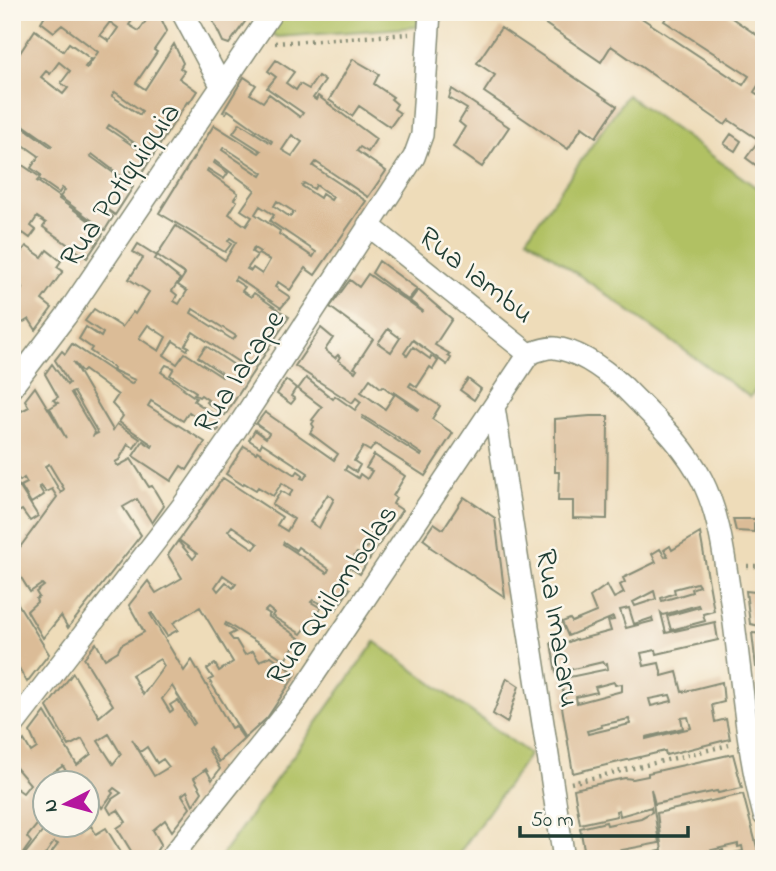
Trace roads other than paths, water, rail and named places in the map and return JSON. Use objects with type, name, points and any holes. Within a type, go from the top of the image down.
[{"type":"street","points":[[182,12],[221,85]]},
{"type":"street","name":"Rua Potíquiquia","points":[[12,387],[66,316],[272,12]]},
{"type":"street","name":"Rua Iacape","points":[[12,727],[184,504],[419,148],[429,22]]},
{"type":"street","name":"Rua Iambu","points":[[368,225],[529,354],[554,347],[588,360],[617,381],[688,456],[713,507],[724,554],[750,740],[764,815]]},
{"type":"street","name":"Rua Quilombolas","points":[[170,859],[299,697],[529,354]]},
{"type":"street","name":"Rua Imacaru","points":[[494,407],[564,859]]}]
